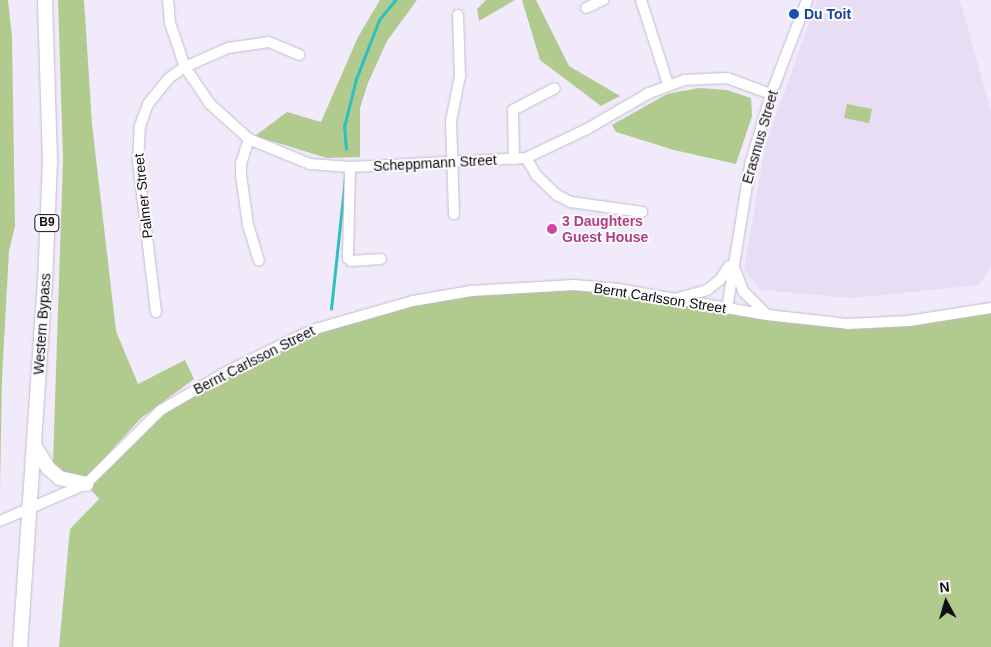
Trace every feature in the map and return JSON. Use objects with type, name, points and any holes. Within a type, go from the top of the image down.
[{"type":"highway","name":"Western Bypass","points":[[20,647],[28,510],[34,446],[50,161],[46,0]]},
{"type":"highway","points":[[34,446],[48,468],[60,478],[86,484]]},
{"type":"street","name":"Scheppmann Street","points":[[168,0],[170,22],[184,67],[210,104],[249,139],[310,164],[350,167],[526,158],[588,130],[668,84],[703,77],[721,78],[753,85],[771,94]]},
{"type":"street","points":[[586,8],[602,0]]},
{"type":"street","points":[[641,0],[668,84]]},
{"type":"street","name":"Erasmus Street","points":[[727,309],[732,261],[750,165],[771,94],[807,0]]},
{"type":"street","points":[[454,214],[451,111],[460,76],[458,15]]},
{"type":"street","name":"Palmer Street","points":[[156,312],[138,143],[148,104],[156,91],[184,67],[228,48],[261,41],[284,46],[299,55]]},
{"type":"street","points":[[514,159],[513,110],[555,88]]},
{"type":"street","points":[[249,139],[241,175],[248,225],[259,260]]},
{"type":"street","points":[[526,158],[537,176],[564,198],[642,212]]},
{"type":"street","points":[[350,167],[348,258],[352,261],[381,259]]},
{"type":"street","points":[[674,299],[707,290],[723,277],[732,261]]},
{"type":"street","points":[[732,261],[743,291],[767,315]]},
{"type":"street","name":"Bernt Carlsson Street","points":[[0,521],[86,484],[146,425],[178,399],[312,330],[360,314],[471,291],[531,286],[618,289],[727,309],[848,324],[882,324],[991,308]]},
{"type":"shaded area","points":[[817,0],[960,0],[991,112],[991,266],[979,285],[852,298],[760,290],[744,270],[765,146]]},
{"type":"green space","points":[[0,0],[8,0],[12,36],[15,226],[9,251],[2,378],[0,490]]},
{"type":"green space","points":[[58,0],[84,0],[92,124],[116,331],[138,384],[185,360],[194,379],[141,418],[87,477],[77,478],[60,471],[53,462],[63,159]]},
{"type":"green space","points":[[380,0],[417,0],[387,41],[368,83],[360,108],[360,157],[327,158],[255,136],[287,112],[321,122],[358,37]]},
{"type":"green space","points":[[486,0],[515,0],[479,21],[477,9]]},
{"type":"green space","points":[[522,0],[536,0],[569,66],[620,96],[601,106],[540,60]]},
{"type":"green space","points":[[699,88],[727,90],[751,98],[752,116],[736,164],[674,150],[616,132],[612,125],[667,94]]},
{"type":"green space","points":[[847,104],[872,109],[869,123],[844,118]]},
{"type":"green space","points":[[574,285],[848,324],[991,308],[991,647],[59,647],[70,529],[99,499],[86,484],[161,410],[312,330],[413,301]]},
{"type":"waterway","points":[[346,149],[344,127],[356,79],[379,20],[395,0]]},
{"type":"waterway","points":[[331,309],[345,178]]},
{"type":"place","name":"Du Toit","points":[[794,14]]},
{"type":"place","name":"3 Daughters Guest House","points":[[552,229]]}]
